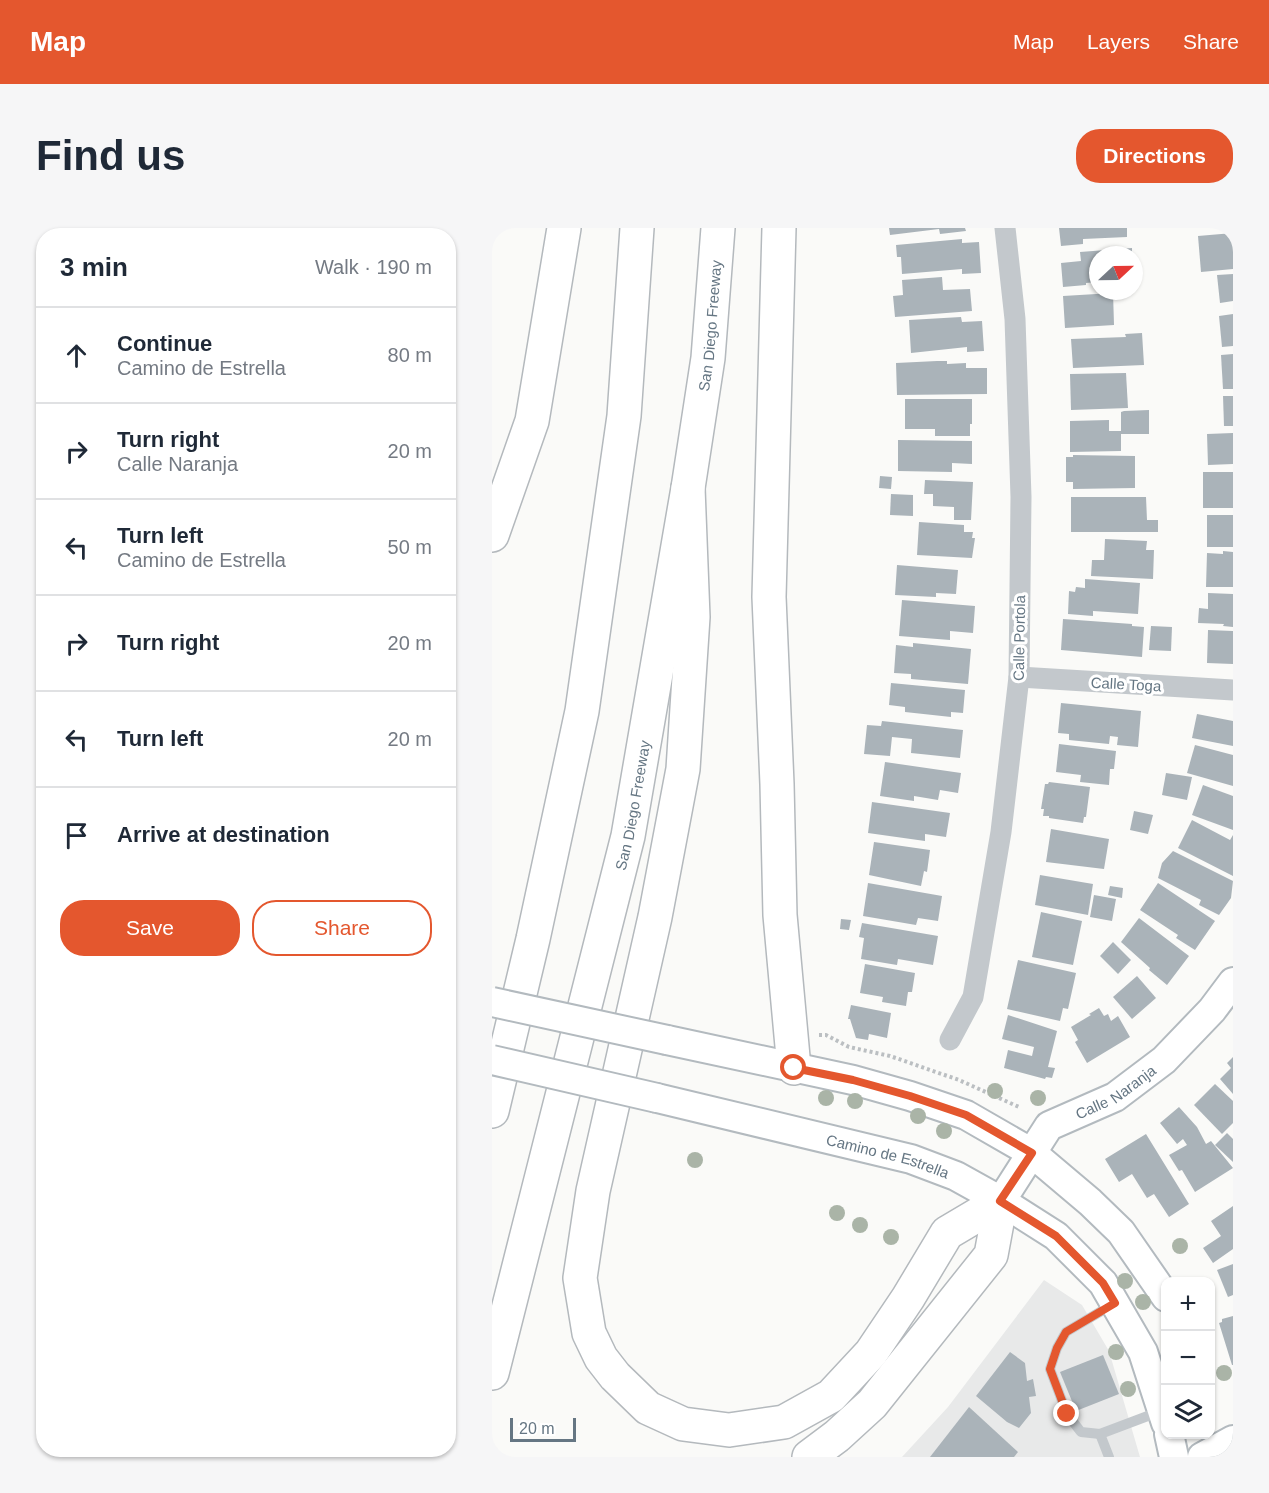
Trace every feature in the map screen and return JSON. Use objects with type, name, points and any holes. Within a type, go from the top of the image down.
[{"type":"highway","points":[[492,535],[532,421],[564,228]]},
{"type":"highway","points":[[492,1111],[533,939],[582,711],[624,416],[637,228]]},
{"type":"highway","name":"San Diego Freeway","points":[[492,1373],[628,836],[708,358],[718,228]]},
{"type":"highway","points":[[779,228],[769,597],[780,915],[794,1068]]},
{"type":"highway","points":[[688,488],[693,617],[683,769],[655,917],[593,1191],[580,1278],[589,1333],[601,1358],[615,1376],[648,1408],[682,1424],[729,1430],[784,1422],[831,1396],[871,1353],[908,1298],[947,1233],[1000,1201]]},
{"type":"highway","points":[[809,1457],[837,1436],[872,1404],[991,1255],[1000,1201]]},
{"type":"main road","name":"Calle Naranja","points":[[1000,1201],[1049,1126],[1115,1097],[1164,1060],[1212,1010],[1233,982]]},
{"type":"main road","points":[[492,1002],[853,1080],[966,1115],[1032,1153],[1090,1202],[1121,1232],[1161,1290]]},
{"type":"main road","name":"Camino de Estrella","points":[[492,1060],[911,1160],[956,1176],[1056,1236],[1103,1283],[1143,1352],[1161,1410]]},
{"type":"main road","name":"Camino de Estrella","points":[[1169,1439],[1174,1457]]},
{"type":"street","name":"Calle Portola","points":[[950,1040],[973,997],[1001,832],[1019,677],[1021,497],[1015,319],[1005,228]]},
{"type":"street","name":"Calle Toga","points":[[1019,677],[1233,690]]},
{"type":"lane","points":[[1115,1303],[1066,1332],[1057,1348],[1050,1369],[1067,1414],[1081,1432],[1100,1434],[1161,1424]]},
{"type":"lane","points":[[1100,1434],[1109,1457]]},
{"type":"path","points":[[790,1034],[826,1035],[849,1047],[890,1056],[959,1080],[1019,1107]]},
{"type":"shaded area","points":[[1044,1280],[1082,1305],[1109,1351],[1140,1457],[902,1457],[948,1407]]},
{"type":"building","points":[[889,228],[965,228],[966,231],[940,234],[939,229],[890,235]]},
{"type":"building","points":[[1059,228],[1127,228],[1127,237],[1083,239],[1083,244],[1061,246]]},
{"type":"building","points":[[1233,233],[1233,269],[1201,272],[1198,236]]},
{"type":"building","points":[[962,239],[962,243],[979,242],[981,273],[962,274],[962,269],[902,274],[901,257],[897,257],[896,245]]},
{"type":"building","points":[[1089,251],[1089,283],[1063,287],[1061,263],[1081,261],[1080,252]]},
{"type":"building","points":[[1233,274],[1233,301],[1220,303],[1217,275]]},
{"type":"building","points":[[942,277],[943,290],[970,289],[972,311],[895,317],[893,296],[903,295],[902,280]]},
{"type":"building","points":[[1089,294],[1089,300],[1113,300],[1114,325],[1065,328],[1063,296]]},
{"type":"building","points":[[1233,314],[1233,346],[1222,347],[1219,316]]},
{"type":"building","points":[[961,317],[962,322],[982,321],[984,351],[967,352],[967,347],[911,353],[909,320]]},
{"type":"building","points":[[1142,333],[1144,365],[1073,368],[1071,339],[1126,337],[1125,334]]},
{"type":"building","points":[[1233,354],[1233,389],[1223,389],[1221,355]]},
{"type":"building","points":[[947,361],[947,364],[966,363],[966,368],[987,368],[987,394],[897,395],[896,363]]},
{"type":"building","points":[[1126,373],[1128,408],[1071,410],[1070,374]]},
{"type":"building","points":[[1223,396],[1233,396],[1233,426],[1224,426]]},
{"type":"building","points":[[905,399],[972,399],[970,436],[935,436],[935,429],[905,429]]},
{"type":"building","points":[[1149,410],[1149,434],[1121,434],[1121,451],[1070,452],[1070,421],[1109,420],[1109,431],[1121,431],[1121,412]]},
{"type":"building","points":[[1233,433],[1233,464],[1208,465],[1207,434]]},
{"type":"building","points":[[898,440],[972,441],[972,464],[952,463],[952,472],[898,471]]},
{"type":"building","points":[[1073,455],[1135,456],[1135,488],[1073,489],[1073,482],[1066,482],[1066,457],[1073,457]]},
{"type":"building","points":[[1203,472],[1233,472],[1233,508],[1203,508]]},
{"type":"building","points":[[880,476],[892,477],[891,489],[879,488]]},
{"type":"building","points":[[925,480],[973,482],[971,520],[954,520],[954,507],[933,506],[933,494],[924,494]]},
{"type":"building","points":[[891,494],[913,495],[913,516],[890,515]]},
{"type":"building","points":[[1071,497],[1146,497],[1147,520],[1158,520],[1158,532],[1071,532]]},
{"type":"building","points":[[1207,515],[1233,515],[1233,547],[1207,547]]},
{"type":"building","points":[[919,522],[964,525],[964,532],[973,532],[972,538],[975,538],[972,558],[917,555]]},
{"type":"building","points":[[1105,539],[1147,541],[1146,550],[1154,550],[1153,579],[1091,576],[1092,560],[1104,560]]},
{"type":"building","points":[[1223,551],[1233,552],[1233,587],[1206,587],[1207,553],[1223,554]]},
{"type":"building","points":[[897,565],[958,570],[956,594],[936,593],[936,597],[895,595]]},
{"type":"building","points":[[1085,579],[1140,583],[1138,614],[1093,611],[1093,616],[1068,614],[1069,591],[1075,592],[1076,587],[1085,588]]},
{"type":"building","points":[[1208,593],[1233,594],[1233,627],[1223,626],[1224,624],[1198,623],[1199,608],[1208,609]]},
{"type":"building","points":[[902,600],[975,606],[973,633],[950,631],[950,640],[899,636]]},
{"type":"building","points":[[1063,619],[1132,624],[1132,626],[1144,627],[1142,657],[1061,650]]},
{"type":"building","points":[[1151,626],[1172,627],[1171,651],[1149,650]]},
{"type":"building","points":[[1208,630],[1233,631],[1233,664],[1207,663]]},
{"type":"building","points":[[913,643],[971,649],[968,684],[911,679],[911,674],[894,673],[896,645],[913,647]]},
{"type":"building","points":[[891,683],[965,690],[963,713],[951,712],[951,717],[905,712],[905,707],[889,705]]},
{"type":"building","points":[[1061,703],[1141,711],[1138,747],[1117,745],[1118,737],[1110,736],[1109,744],[1069,740],[1069,734],[1058,733]]},
{"type":"building","points":[[1197,714],[1233,721],[1233,746],[1192,738]]},
{"type":"building","points":[[882,721],[963,730],[960,758],[911,753],[912,739],[892,737],[890,756],[864,754],[867,725],[881,726]]},
{"type":"building","points":[[1059,744],[1116,751],[1114,769],[1110,769],[1109,785],[1080,782],[1081,775],[1056,772]]},
{"type":"building","points":[[1195,745],[1233,755],[1233,786],[1187,773]]},
{"type":"building","points":[[885,762],[961,773],[958,793],[940,790],[938,800],[914,796],[914,801],[880,796]]},
{"type":"building","points":[[1166,773],[1192,777],[1187,800],[1162,795]]},
{"type":"building","points":[[1049,782],[1090,787],[1083,823],[1043,816],[1044,809],[1041,809],[1045,784]]},
{"type":"building","points":[[1203,785],[1233,796],[1233,830],[1192,815]]},
{"type":"building","points":[[872,802],[950,813],[946,837],[925,834],[925,841],[868,833]]},
{"type":"building","points":[[1134,811],[1153,815],[1148,834],[1130,830]]},
{"type":"building","points":[[1192,820],[1230,840],[1233,835],[1233,876],[1178,848]]},
{"type":"building","points":[[1051,829],[1109,839],[1104,869],[1046,862]]},
{"type":"building","points":[[874,842],[930,850],[927,872],[924,871],[921,886],[869,875]]},
{"type":"building","points":[[1173,851],[1233,881],[1231,898],[1219,915],[1199,905],[1201,900],[1158,878],[1162,863]]},
{"type":"building","points":[[1040,875],[1093,884],[1088,915],[1035,905]]},
{"type":"building","points":[[868,883],[942,896],[938,921],[918,918],[916,925],[863,916]]},
{"type":"building","points":[[1158,883],[1215,921],[1195,950],[1176,938],[1178,935],[1140,910]]},
{"type":"building","points":[[1110,886],[1123,888],[1122,898],[1108,895]]},
{"type":"building","points":[[1094,895],[1116,899],[1112,921],[1090,917]]},
{"type":"building","points":[[1041,912],[1082,921],[1073,965],[1032,957]]},
{"type":"building","points":[[1139,918],[1189,956],[1167,985],[1121,942]]},
{"type":"building","points":[[841,919],[851,920],[849,930],[840,929]]},
{"type":"building","points":[[862,923],[938,936],[933,965],[898,959],[897,965],[861,959],[864,938],[859,937]]},
{"type":"building","points":[[1113,942],[1131,960],[1118,974],[1100,956]]},
{"type":"building","points":[[1018,960],[1076,973],[1068,1009],[1063,1008],[1060,1021],[1007,1009]]},
{"type":"building","points":[[865,964],[915,973],[912,992],[908,992],[906,1006],[882,1002],[883,997],[860,993]]},
{"type":"building","points":[[1137,976],[1156,998],[1132,1019],[1113,997]]},
{"type":"building","points":[[851,1005],[891,1013],[887,1038],[869,1034],[868,1040],[856,1038],[850,1019],[848,1019]]},
{"type":"building","points":[[1099,1008],[1104,1016],[1108,1014],[1111,1021],[1118,1016],[1130,1037],[1087,1063],[1075,1042],[1078,1040],[1071,1027]]},
{"type":"building","points":[[1008,1015],[1057,1031],[1048,1067],[1055,1068],[1052,1078],[1046,1077],[1045,1079],[1004,1068],[1008,1050],[1032,1056],[1034,1047],[1002,1039]]},
{"type":"building","points":[[1233,1057],[1233,1094],[1220,1079],[1231,1068],[1227,1063]]},
{"type":"building","points":[[1215,1084],[1233,1101],[1233,1123],[1222,1134],[1194,1105]]},
{"type":"building","points":[[1179,1107],[1197,1127],[1206,1144],[1211,1141],[1233,1168],[1195,1192],[1182,1170],[1179,1171],[1169,1155],[1187,1145],[1183,1139],[1177,1144],[1160,1123]]},
{"type":"building","points":[[1227,1133],[1233,1139],[1233,1162],[1215,1145]]},
{"type":"building","points":[[1146,1134],[1189,1204],[1169,1217],[1154,1194],[1147,1198],[1132,1174],[1119,1182],[1105,1159]]},
{"type":"building","points":[[1233,1206],[1233,1249],[1213,1263],[1203,1248],[1221,1236],[1211,1221]]},
{"type":"building","points":[[1233,1264],[1233,1295],[1228,1297],[1217,1270]]},
{"type":"building","points":[[1233,1316],[1232,1365],[1219,1323],[1222,1319]]},
{"type":"building","points":[[1010,1352],[1025,1363],[1027,1381],[1033,1379],[1036,1396],[1029,1397],[1031,1413],[1019,1428],[1007,1422],[976,1396]]},
{"type":"building","points":[[1103,1355],[1119,1394],[1076,1411],[1060,1372]]},
{"type":"building","points":[[969,1407],[1018,1452],[1014,1457],[930,1457]]},
{"type":"route","points":[[794,1068],[853,1080],[966,1115],[1032,1153],[1000,1201],[1056,1236],[1103,1283],[1115,1303],[1066,1332],[1057,1348],[1050,1369],[1067,1414]]}]
